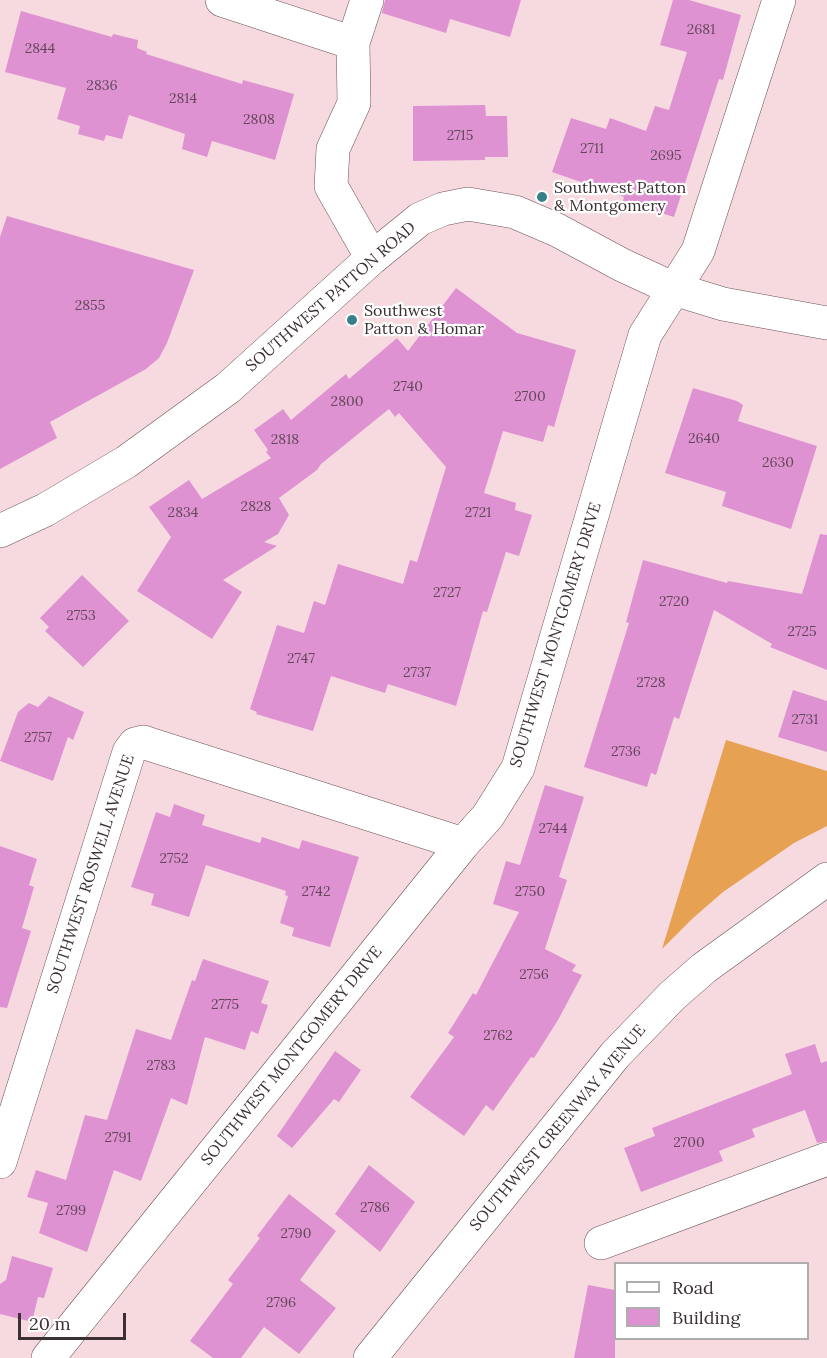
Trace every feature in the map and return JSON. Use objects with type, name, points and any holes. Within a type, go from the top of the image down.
[{"type":"street","points":[[222,0],[354,44]]},
{"type":"street","points":[[368,0],[354,44],[354,103],[333,149],[331,186],[372,258]]},
{"type":"street","name":"SOUTHWEST MONTGOMERY DRIVE","points":[[48,1358],[488,816],[518,768],[645,335],[698,251],[779,0]]},
{"type":"street","name":"SOUTHWEST PATTON ROAD","points":[[0,531],[45,510],[126,462],[228,388],[372,258],[420,219],[443,209],[468,204],[515,212],[557,230],[622,265],[674,289],[723,304],[827,322]]},
{"type":"street","name":"SOUTHWEST ROSWELL AVENUE","points":[[0,1162],[129,752],[135,744],[143,742],[463,844]]},
{"type":"street","name":"SOUTHWEST GREENWAY AVENUE","points":[[370,1358],[623,1047],[672,996],[704,968],[827,879]]},
{"type":"street","points":[[601,1243],[827,1159]]},
{"type":"shaded area","points":[[726,740],[827,771],[827,826],[794,843],[723,892],[662,949]]},
{"type":"building","points":[[385,0],[521,0],[510,37],[450,19],[446,33],[382,13]]},
{"type":"building","points":[[673,0],[689,0],[741,15],[723,80],[719,79],[674,217],[623,201],[624,197],[552,172],[571,118],[606,129],[610,118],[646,131],[655,106],[669,110],[687,52],[660,45]]},
{"type":"building","points":[[21,11],[112,37],[113,34],[138,40],[137,48],[147,52],[146,54],[242,84],[243,80],[294,94],[275,160],[212,141],[207,157],[182,149],[185,134],[129,115],[122,139],[106,135],[104,141],[78,134],[80,126],[57,119],[66,88],[5,72]]},
{"type":"building","points":[[485,105],[486,116],[507,116],[508,157],[485,157],[485,160],[413,161],[413,106]]},
{"type":"building","points":[[7,216],[194,270],[167,343],[159,358],[146,369],[50,422],[57,438],[0,469],[0,237]]},
{"type":"building","points":[[456,288],[517,333],[576,350],[554,427],[548,425],[543,442],[503,431],[484,493],[516,503],[515,510],[532,515],[519,556],[506,552],[487,612],[483,611],[456,706],[388,684],[385,693],[331,676],[313,731],[256,714],[257,712],[250,709],[277,625],[304,633],[314,601],[325,605],[338,564],[403,584],[410,560],[417,562],[446,467],[399,413],[395,417],[389,409],[321,464],[317,470],[279,498],[289,515],[278,534],[264,542],[277,546],[223,580],[242,592],[212,639],[137,591],[171,537],[149,507],[189,480],[202,499],[271,458],[254,430],[283,409],[291,420],[346,374],[349,379],[397,338],[408,351]]},
{"type":"building","points":[[693,388],[737,401],[743,405],[738,421],[817,446],[791,529],[722,506],[726,492],[665,473]]},
{"type":"building","points":[[820,534],[827,535],[827,670],[770,647],[772,644],[714,610],[679,719],[674,717],[656,775],[651,773],[647,787],[584,767],[629,623],[626,622],[643,560],[727,583],[728,581],[802,594]]},
{"type":"building","points":[[82,575],[129,621],[83,667],[45,631],[49,627],[40,618]]},
{"type":"building","points":[[793,690],[827,701],[827,752],[778,737]]},
{"type":"building","points":[[49,696],[84,712],[73,740],[68,737],[53,781],[0,761],[18,712],[29,703],[38,707]]},
{"type":"building","points":[[545,785],[584,797],[559,877],[567,880],[545,949],[576,965],[572,971],[582,975],[534,1058],[531,1057],[493,1111],[486,1105],[464,1136],[410,1097],[454,1037],[448,1033],[473,993],[476,995],[519,912],[493,904],[506,861],[520,865]]},
{"type":"building","points":[[174,804],[205,815],[202,825],[260,843],[262,837],[299,849],[302,840],[359,857],[330,947],[292,936],[294,928],[280,923],[288,896],[285,895],[286,891],[206,865],[189,917],[151,905],[154,894],[131,887],[156,812],[170,817]]},
{"type":"building","points":[[0,846],[37,859],[29,885],[34,887],[22,928],[31,931],[7,1008],[0,1007]]},
{"type":"building","points":[[203,959],[269,981],[261,1003],[268,1005],[258,1034],[251,1031],[245,1050],[205,1037],[187,1105],[171,1098],[141,1181],[114,1170],[87,1252],[39,1233],[48,1203],[27,1197],[36,1170],[66,1180],[85,1115],[107,1120],[136,1029],[171,1040],[192,980],[195,981]]},
{"type":"building","points":[[815,1044],[821,1063],[827,1061],[827,1141],[817,1143],[805,1110],[752,1129],[755,1137],[719,1151],[723,1161],[641,1192],[624,1148],[655,1136],[652,1128],[792,1074],[785,1054]]},
{"type":"building","points":[[335,1051],[361,1070],[339,1102],[334,1099],[292,1148],[277,1136]]},
{"type":"building","points":[[369,1165],[415,1202],[380,1252],[335,1214]]},
{"type":"building","points":[[289,1194],[336,1231],[300,1280],[336,1308],[299,1354],[264,1327],[241,1358],[213,1358],[190,1341],[233,1284],[228,1280],[260,1238],[257,1236]]},
{"type":"building","points":[[12,1256],[53,1268],[44,1298],[38,1297],[32,1322],[0,1314],[0,1284],[6,1280]]},
{"type":"building","points":[[588,1285],[614,1290],[615,1358],[574,1358]]},
{"type":"place","name":"Southwest Patton & Montgomery","points":[[542,197]]},
{"type":"place","name":"Southwest Patton & Homar","points":[[352,320]]}]
